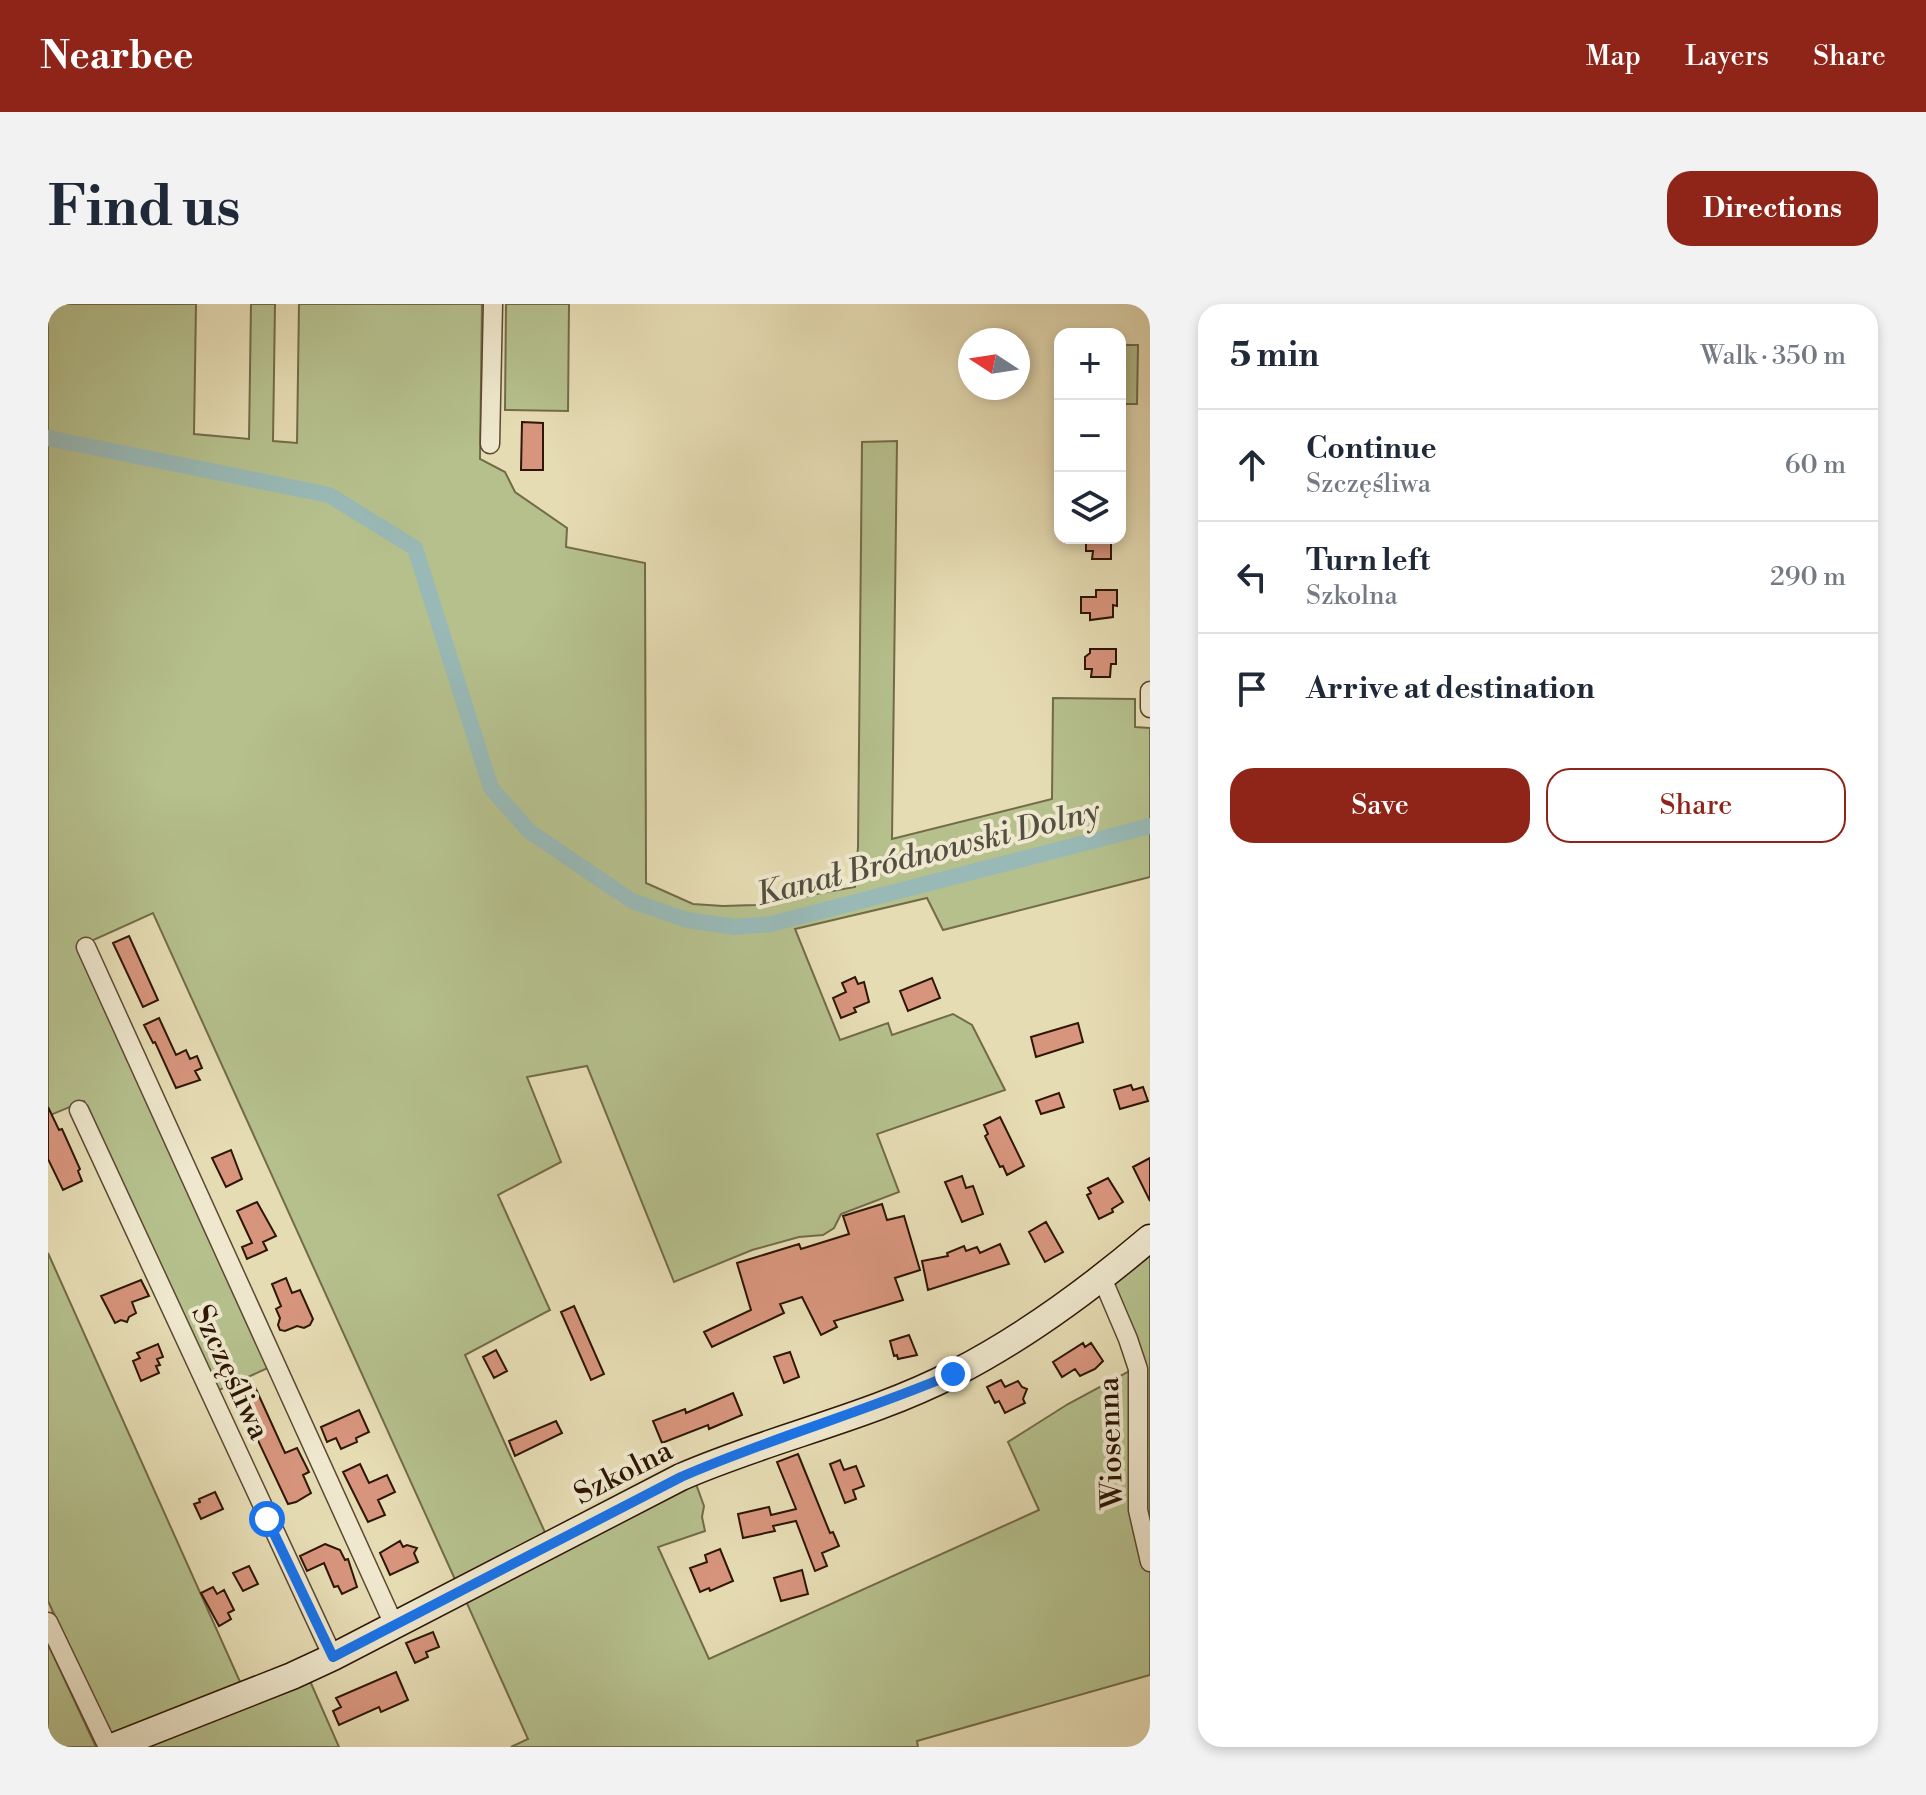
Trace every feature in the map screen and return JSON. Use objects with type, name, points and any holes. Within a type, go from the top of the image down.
[{"type":"street","points":[[490,444],[493,304]]},
{"type":"street","points":[[1150,691],[1150,708]]},
{"type":"street","points":[[86,947],[395,1627]]},
{"type":"street","name":"Szczęśliwa","points":[[79,1110],[333,1657]]},
{"type":"street","name":"Szkolna","points":[[110,1747],[333,1657],[681,1477],[720,1460],[892,1400],[953,1374],[1076,1299],[1150,1238]]},
{"type":"street","name":"Wiosenna","points":[[1102,1278],[1144,1371],[1138,1510],[1150,1562]]},
{"type":"street","points":[[48,1622],[110,1747]]},
{"type":"green space","points":[[48,304],[196,304],[194,434],[249,439],[251,304],[275,304],[273,441],[297,443],[299,304],[482,304],[480,459],[505,472],[515,492],[567,528],[566,547],[645,563],[646,883],[693,904],[755,905],[855,887],[862,442],[897,441],[892,839],[1052,799],[1053,698],[1135,699],[1135,727],[1150,728],[1150,877],[943,930],[927,898],[795,929],[840,1040],[888,1023],[892,1035],[953,1014],[972,1025],[1005,1090],[877,1134],[899,1192],[841,1214],[834,1228],[823,1235],[799,1237],[752,1250],[674,1282],[587,1066],[527,1077],[561,1162],[498,1195],[550,1310],[465,1355],[548,1539],[458,1586],[153,913],[80,946],[270,1367],[217,1391],[84,1101],[48,1116]]},
{"type":"green space","points":[[506,304],[569,304],[568,411],[505,410]]},
{"type":"green space","points":[[1126,345],[1138,345],[1137,404],[1126,404]]},
{"type":"green space","points":[[1150,1249],[1150,1675],[917,1741],[918,1747],[511,1747],[528,1739],[465,1599],[696,1484],[704,1506],[702,1517],[705,1531],[658,1547],[709,1659],[1039,1510],[1008,1442],[1068,1404],[1126,1373],[1144,1358],[1114,1286],[1115,1279]]},
{"type":"green space","points":[[48,1253],[241,1684],[109,1735],[48,1601]]},
{"type":"green space","points":[[48,1644],[96,1747],[48,1747]]},
{"type":"green space","points":[[310,1681],[339,1747],[138,1747]]},
{"type":"building","points":[[522,422],[543,423],[543,470],[521,470]]},
{"type":"building","points":[[1086,544],[1111,544],[1111,559],[1092,559],[1093,551],[1086,551]]},
{"type":"building","points":[[1096,590],[1117,590],[1113,617],[1090,620],[1090,613],[1081,613],[1081,597],[1096,597]]},
{"type":"building","points":[[1090,649],[1116,649],[1116,664],[1111,664],[1110,677],[1091,677],[1092,669],[1085,669],[1085,657]]},
{"type":"building","points":[[129,936],[158,1000],[143,1007],[113,943]]},
{"type":"building","points":[[855,977],[858,984],[864,982],[869,1002],[841,1018],[833,998],[846,992],[842,983]]},
{"type":"building","points":[[932,978],[940,998],[908,1011],[900,991]]},
{"type":"building","points":[[159,1018],[176,1055],[186,1050],[190,1059],[197,1056],[202,1068],[195,1071],[200,1080],[176,1088],[144,1025]]},
{"type":"building","points":[[1078,1023],[1083,1042],[1036,1057],[1031,1037]]},
{"type":"building","points":[[1131,1085],[1133,1090],[1143,1087],[1148,1101],[1120,1109],[1114,1090]]},
{"type":"building","points":[[1059,1093],[1064,1107],[1041,1114],[1036,1101]]},
{"type":"building","points":[[48,1107],[80,1169],[82,1181],[63,1190],[48,1159]]},
{"type":"building","points":[[1000,1117],[1024,1166],[1007,1175],[985,1136],[988,1134],[984,1125]]},
{"type":"building","points":[[231,1150],[242,1179],[226,1187],[212,1158]]},
{"type":"building","points":[[1150,1158],[1150,1201],[1133,1167]]},
{"type":"building","points":[[962,1176],[966,1188],[973,1186],[983,1214],[962,1222],[945,1182]]},
{"type":"building","points":[[1108,1178],[1123,1202],[1099,1219],[1087,1195],[1091,1193],[1088,1188]]},
{"type":"building","points":[[257,1202],[276,1236],[263,1242],[267,1250],[247,1259],[242,1247],[252,1243],[237,1211]]},
{"type":"building","points":[[882,1204],[887,1220],[904,1216],[920,1270],[895,1278],[903,1300],[834,1321],[837,1327],[821,1335],[802,1297],[780,1304],[784,1313],[712,1347],[704,1332],[751,1310],[737,1263],[799,1244],[801,1249],[849,1234],[843,1216]]},
{"type":"building","points":[[1046,1222],[1063,1252],[1045,1262],[1029,1232]]},
{"type":"building","points":[[1000,1244],[1009,1264],[928,1290],[922,1261],[948,1256],[947,1253],[964,1246],[966,1251],[977,1247],[980,1253]]},
{"type":"building","points":[[286,1278],[292,1293],[300,1290],[313,1319],[304,1328],[297,1326],[285,1331],[280,1330],[278,1325],[280,1318],[276,1309],[281,1306],[272,1284]]},
{"type":"building","points":[[141,1280],[149,1296],[132,1302],[136,1313],[127,1322],[121,1320],[115,1323],[101,1296]]},
{"type":"building","points":[[574,1306],[604,1374],[591,1380],[561,1312]]},
{"type":"building","points":[[909,1335],[917,1355],[898,1359],[897,1355],[894,1356],[890,1341]]},
{"type":"building","points":[[1083,1343],[1085,1347],[1091,1343],[1103,1361],[1080,1376],[1075,1369],[1062,1377],[1053,1362]]},
{"type":"building","points":[[158,1344],[163,1357],[157,1359],[159,1373],[141,1381],[133,1361],[140,1358],[137,1353]]},
{"type":"building","points":[[496,1350],[507,1371],[494,1378],[483,1357]]},
{"type":"building","points":[[790,1352],[799,1377],[784,1383],[774,1357]]},
{"type":"building","points":[[1001,1380],[1005,1387],[1018,1381],[1027,1389],[1023,1399],[1025,1403],[1005,1413],[999,1401],[995,1403],[987,1387]]},
{"type":"building","points":[[255,1387],[285,1453],[297,1448],[309,1472],[303,1475],[311,1493],[296,1502],[288,1504],[237,1396]]},
{"type":"building","points":[[733,1393],[742,1415],[662,1443],[653,1421],[685,1409],[686,1413]]},
{"type":"building","points":[[359,1410],[369,1432],[341,1449],[336,1438],[327,1442],[321,1427]]},
{"type":"building","points":[[556,1421],[562,1433],[515,1456],[509,1441]]},
{"type":"building","points":[[798,1454],[830,1533],[833,1532],[839,1546],[822,1553],[827,1566],[815,1571],[796,1521],[773,1526],[775,1531],[743,1538],[738,1514],[769,1507],[771,1515],[796,1509],[777,1462]]},
{"type":"building","points":[[840,1460],[844,1470],[856,1466],[864,1486],[853,1490],[856,1499],[845,1503],[830,1464]]},
{"type":"building","points":[[360,1464],[369,1483],[387,1475],[395,1492],[378,1500],[385,1515],[368,1522],[343,1472]]},
{"type":"building","points":[[215,1492],[223,1509],[201,1519],[194,1504]]},
{"type":"building","points":[[400,1541],[403,1547],[417,1548],[414,1553],[418,1562],[390,1575],[380,1553]]},
{"type":"building","points":[[325,1544],[340,1550],[345,1560],[348,1559],[357,1587],[342,1594],[338,1586],[334,1587],[324,1563],[307,1571],[300,1556]]},
{"type":"building","points":[[720,1549],[733,1581],[700,1592],[690,1568],[707,1562],[705,1555]]},
{"type":"building","points":[[249,1566],[258,1584],[243,1591],[233,1573]]},
{"type":"building","points":[[802,1570],[808,1594],[781,1601],[774,1578]]},
{"type":"building","points":[[213,1587],[217,1594],[224,1590],[234,1610],[228,1613],[231,1619],[219,1626],[201,1593]]},
{"type":"building","points":[[433,1632],[439,1647],[426,1652],[428,1657],[415,1663],[406,1643]]},
{"type":"building","points":[[396,1672],[408,1700],[381,1712],[379,1707],[339,1725],[333,1711],[341,1707],[336,1698]]},
{"type":"waterway","name":"Kanał Bródnowski Dolny","points":[[48,438],[329,495],[415,548],[491,788],[529,831],[632,901],[687,920],[735,927],[771,924],[1150,826]]},
{"type":"route","points":[[267,1519],[333,1657],[681,1477],[720,1460],[892,1400],[953,1374]]}]
